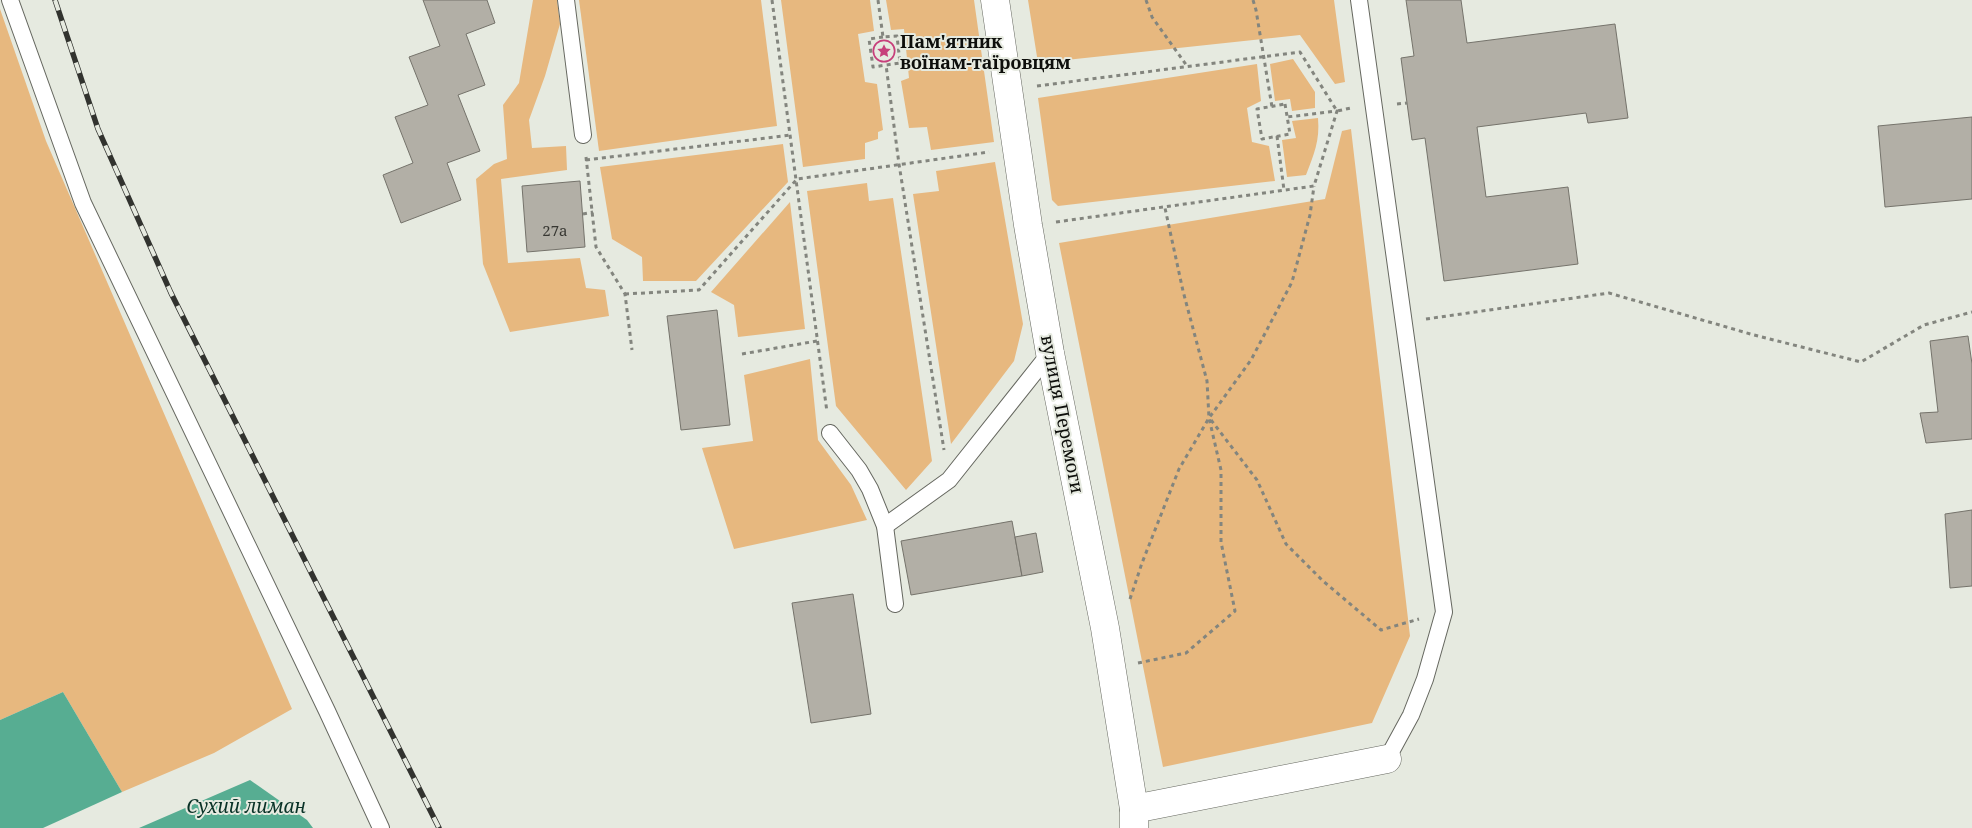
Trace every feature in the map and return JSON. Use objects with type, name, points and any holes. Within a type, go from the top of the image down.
[{"type":"street","name":"вулиця Перемоги","points":[[995,0],[1028,225],[1050,353],[1105,628],[1134,819]]},
{"type":"street","points":[[1134,819],[1387,759]]},
{"type":"lane","points":[[10,0],[82,203],[328,710],[381,828]]},
{"type":"lane","points":[[566,0],[582,135]]},
{"type":"lane","points":[[1359,0],[1444,612],[1425,679],[1411,714],[1387,759]]},
{"type":"lane","points":[[885,526],[949,480],[1050,353]]},
{"type":"lane","points":[[830,433],[859,470],[870,489],[885,526],[895,604]]},
{"type":"path","points":[[772,0],[830,433]]},
{"type":"path","points":[[878,0],[884,37]]},
{"type":"path","points":[[1146,0],[1152,17],[1187,66]]},
{"type":"path","points":[[1253,0],[1272,107]]},
{"type":"path","points":[[897,36],[900,64],[873,67],[869,39],[884,37],[897,36]]},
{"type":"path","points":[[1009,89],[1300,52],[1338,111]]},
{"type":"path","points":[[886,65],[899,164],[949,480]]},
{"type":"path","points":[[1287,117],[1373,105],[1407,103]]},
{"type":"path","points":[[1285,104],[1287,117],[1290,134],[1262,139],[1257,109],[1285,104]]},
{"type":"path","points":[[1105,628],[1122,623],[1142,563],[1179,469],[1209,418],[1251,360],[1292,282],[1310,215],[1314,186],[1338,111]]},
{"type":"path","points":[[632,350],[625,294],[596,247],[586,160],[791,135]]},
{"type":"path","points":[[1277,136],[1284,190]]},
{"type":"path","points":[[625,294],[699,290],[797,179],[1017,149]]},
{"type":"path","points":[[1028,225],[1165,208],[1314,186]]},
{"type":"path","points":[[1112,668],[1186,653],[1235,611],[1221,542],[1221,470],[1209,418],[1207,382],[1183,291],[1165,208]]},
{"type":"path","points":[[583,214],[593,212]]},
{"type":"path","points":[[1403,322],[1609,293],[1754,335],[1861,362],[1924,325],[1972,312]]},
{"type":"path","points":[[742,354],[817,341]]},
{"type":"path","points":[[1209,418],[1256,480],[1286,544],[1323,581],[1381,630],[1444,612]]},
{"type":"shaded area","points":[[533,0],[557,0],[560,24],[545,76],[529,120],[532,148],[566,146],[567,170],[501,179],[508,263],[580,258],[586,288],[605,290],[609,316],[510,332],[483,264],[476,179],[494,164],[507,159],[503,105],[519,83]]},
{"type":"shaded area","points":[[579,0],[761,0],[777,126],[599,151]]},
{"type":"shaded area","points":[[781,0],[870,0],[874,31],[858,34],[865,82],[877,84],[883,130],[878,132],[878,139],[865,143],[865,159],[803,167]]},
{"type":"shaded area","points":[[886,0],[974,0],[994,142],[931,150],[927,127],[909,128],[901,81],[909,78],[904,29],[891,30]]},
{"type":"shaded area","points":[[1028,0],[1334,0],[1345,82],[1335,84],[1300,35],[1038,63]]},
{"type":"shaded area","points":[[0,9],[46,141],[292,709],[214,753],[122,792],[63,692],[0,720]]},
{"type":"shaded area","points":[[1293,59],[1315,92],[1315,108],[1292,111],[1290,99],[1275,101],[1270,64]]},
{"type":"shaded area","points":[[1257,64],[1261,101],[1247,108],[1252,142],[1269,146],[1275,181],[1058,206],[1052,200],[1038,98]]},
{"type":"shaded area","points":[[1318,118],[1317,141],[1306,175],[1287,177],[1282,140],[1296,138],[1292,121]]},
{"type":"shaded area","points":[[1351,129],[1410,636],[1372,723],[1163,767],[1059,243],[1325,199],[1342,131]]},
{"type":"shaded area","points":[[783,144],[788,182],[696,281],[643,281],[642,257],[612,239],[600,167]]},
{"type":"shaded area","points":[[995,162],[1023,324],[1014,361],[951,444],[913,194],[939,191],[936,171]]},
{"type":"shaded area","points":[[867,183],[869,201],[893,198],[932,461],[906,490],[836,406],[807,191]]},
{"type":"shaded area","points":[[790,202],[805,329],[738,337],[734,305],[711,292]]},
{"type":"shaded area","points":[[810,359],[818,440],[851,485],[867,520],[734,549],[702,448],[753,441],[744,375]]},
{"type":"water","points":[[63,692],[122,792],[43,828],[0,828],[0,720]]},
{"type":"water","name":"Сухий лиман","points":[[250,780],[307,820],[313,828],[139,828]]},
{"type":"building","points":[[423,0],[487,0],[495,23],[466,34],[485,85],[458,95],[480,151],[447,163],[461,200],[401,223],[383,175],[413,163],[395,117],[428,105],[409,57],[440,46]]},
{"type":"building","points":[[1406,0],[1461,0],[1467,43],[1615,24],[1628,118],[1588,123],[1586,113],[1477,127],[1486,197],[1568,187],[1578,264],[1444,281],[1425,138],[1412,140],[1401,58],[1414,56]]},
{"type":"building","points":[[1972,117],[1972,199],[1885,207],[1878,126]]},
{"type":"building","points":[[580,181],[585,247],[527,252],[522,186]]},
{"type":"building","points":[[717,310],[730,425],[681,430],[667,316]]},
{"type":"building","points":[[1968,336],[1972,364],[1972,439],[1926,443],[1920,413],[1938,412],[1930,341]]},
{"type":"building","points":[[1972,510],[1972,586],[1950,588],[1945,514]]},
{"type":"building","points":[[1012,521],[1022,576],[911,595],[901,541]]},
{"type":"building","points":[[1036,533],[1043,572],[1022,576],[1015,537]]},
{"type":"building","points":[[853,594],[871,714],[811,723],[792,603]]},
{"type":"railway","points":[[55,0],[98,129],[171,293],[439,828]]},
{"type":"place","name":"Пам'ятник воїнам-таїровцям","points":[[884,51]]}]
